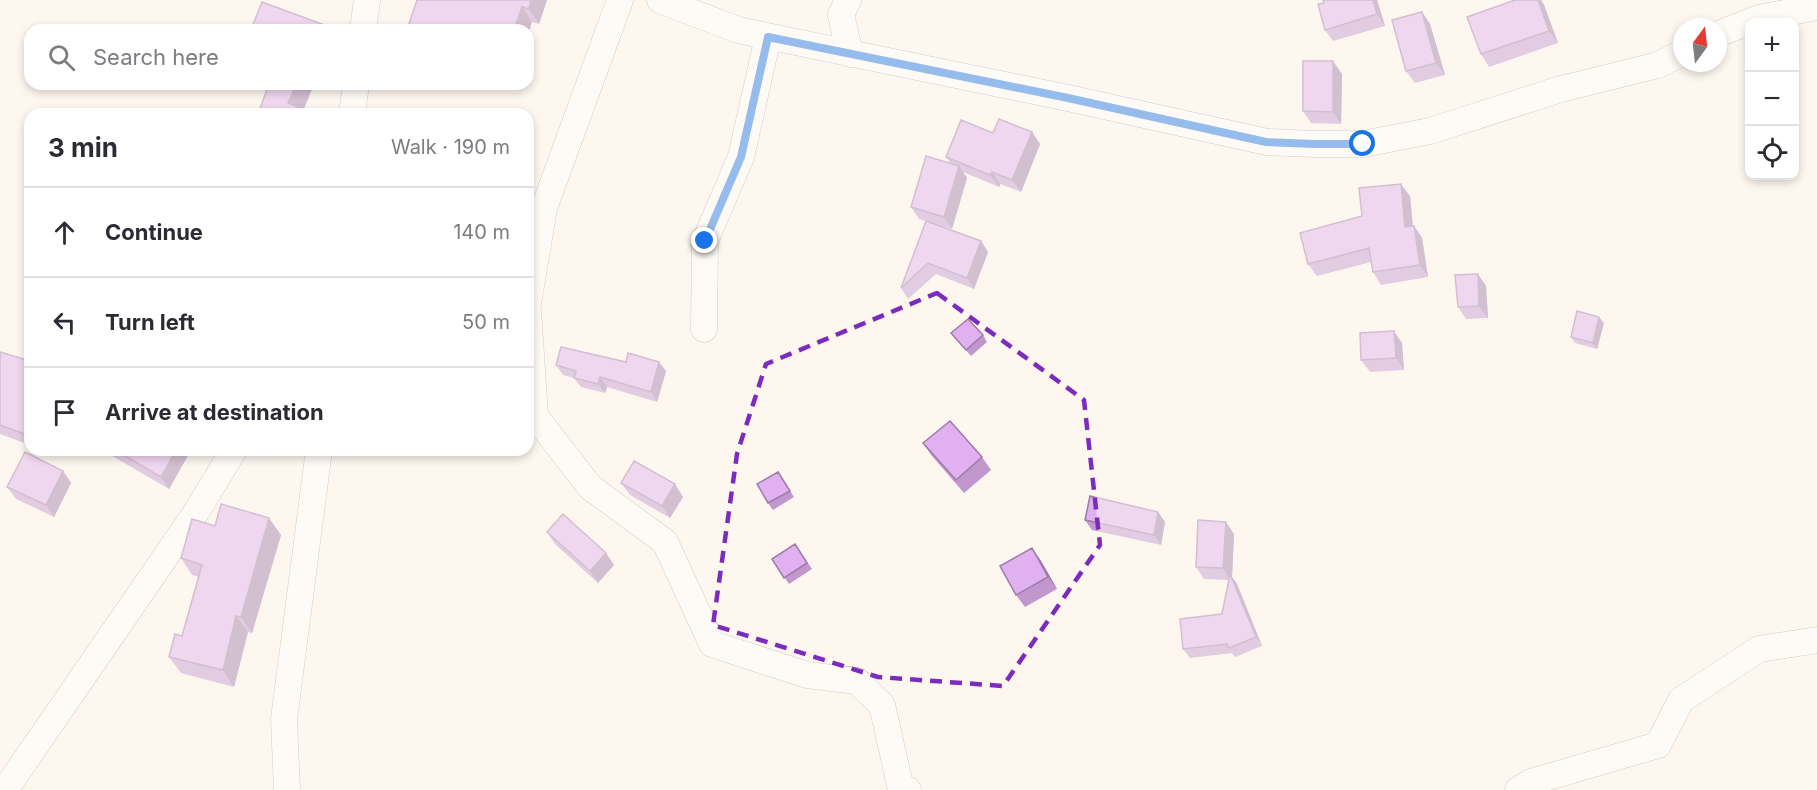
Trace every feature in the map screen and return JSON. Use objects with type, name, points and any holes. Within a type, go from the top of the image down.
[{"type":"street","points":[[364,24],[368,0]]},
{"type":"street","points":[[534,267],[544,208],[620,0]]},
{"type":"street","points":[[660,0],[738,30],[1068,98],[1266,142],[1363,144],[1430,130],[1561,89],[1658,65],[1673,57]]},
{"type":"street","points":[[848,0],[841,15],[850,54]]},
{"type":"street","points":[[1727,30],[1759,18],[1817,8]]},
{"type":"street","points":[[704,329],[705,241],[741,157],[768,37]]},
{"type":"street","points":[[353,108],[355,90]]},
{"type":"street","points":[[534,401],[535,416],[590,487],[665,542],[712,644],[807,675],[857,681],[882,705],[900,785],[908,790]]},
{"type":"street","points":[[5,790],[195,514],[230,456]]},
{"type":"street","points":[[287,790],[284,719],[318,456]]},
{"type":"street","points":[[1518,790],[1531,782],[1658,745],[1681,700],[1759,649],[1817,640]]},
{"type":"highlighted area","points":[[937,293],[1084,400],[1100,545],[1003,686],[878,677],[713,625],[737,454],[766,364]]},
{"type":"building","points":[[417,0],[531,0],[529,9],[522,7],[516,24],[409,24]]},
{"type":"building","points":[[1323,0],[1373,0],[1377,14],[1325,30],[1318,4],[1324,3]]},
{"type":"building","points":[[1515,0],[1538,0],[1549,31],[1481,54],[1467,17]]},
{"type":"building","points":[[262,2],[322,24],[253,24]]},
{"type":"building","points":[[1422,12],[1436,63],[1406,71],[1392,20]]},
{"type":"building","points":[[1303,61],[1333,61],[1333,112],[1303,111]]},
{"type":"building","points":[[267,90],[293,90],[288,103],[301,108],[260,108]]},
{"type":"building","points":[[999,119],[1032,132],[1012,180],[992,172],[990,175],[946,157],[961,120],[993,133]]},
{"type":"building","points":[[926,156],[959,166],[944,217],[911,207]]},
{"type":"building","points":[[1401,184],[1405,227],[1414,226],[1420,265],[1373,272],[1369,248],[1308,264],[1300,233],[1362,216],[1359,188]]},
{"type":"building","points":[[926,221],[981,241],[967,278],[928,263],[901,288]]},
{"type":"building","points":[[1478,274],[1479,306],[1458,307],[1455,275]]},
{"type":"building","points":[[1577,311],[1599,317],[1593,343],[1571,337]]},
{"type":"building","points":[[968,319],[983,335],[966,350],[951,333]]},
{"type":"building","points":[[1394,331],[1396,358],[1361,360],[1360,333]]},
{"type":"building","points":[[561,347],[626,362],[628,353],[659,362],[651,392],[600,377],[598,384],[574,378],[576,371],[556,365]]},
{"type":"building","points":[[0,352],[24,359],[24,434],[0,425]]},
{"type":"building","points":[[950,421],[982,457],[956,480],[923,443]]},
{"type":"building","points":[[24,454],[24,456],[33,456],[63,471],[46,505],[7,487]]},
{"type":"building","points":[[125,456],[173,456],[161,477]]},
{"type":"building","points":[[634,461],[675,484],[662,506],[621,483]]},
{"type":"building","points":[[778,472],[790,491],[768,503],[757,484]]},
{"type":"building","points":[[1090,496],[1158,512],[1154,535],[1085,520]]},
{"type":"building","points":[[221,504],[269,518],[241,617],[236,616],[223,670],[169,657],[175,634],[182,636],[202,565],[181,558],[192,519],[215,526]]},
{"type":"building","points":[[563,514],[606,553],[590,571],[547,532]]},
{"type":"building","points":[[1198,520],[1226,522],[1223,568],[1196,567]]},
{"type":"building","points":[[795,544],[807,563],[784,578],[772,559]]},
{"type":"building","points":[[1032,548],[1048,577],[1016,595],[1000,566]]},
{"type":"building","points":[[1230,574],[1256,637],[1229,648],[1227,644],[1183,649],[1180,619],[1222,614]]},
{"type":"route","points":[[705,241],[741,157],[768,37],[1068,98],[1266,142],[1363,144]]}]
